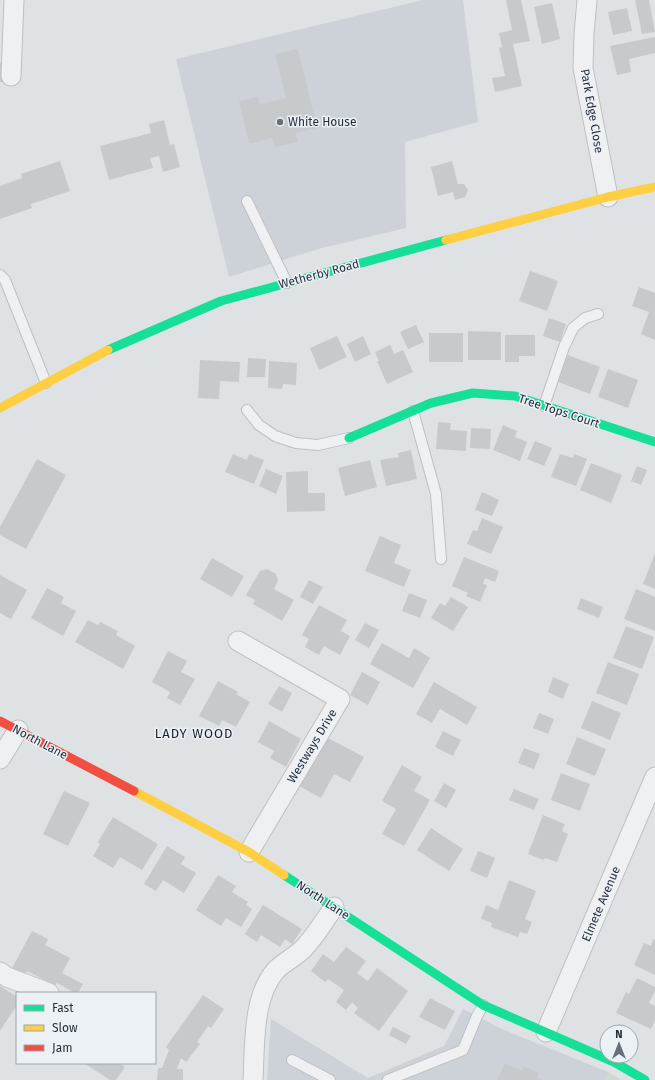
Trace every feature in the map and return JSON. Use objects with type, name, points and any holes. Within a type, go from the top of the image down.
[{"type":"street","points":[[11,76],[14,0]]},
{"type":"street","name":"Park Edge Close","points":[[587,0],[583,68],[608,197]]},
{"type":"street","name":"Wetherby Road","points":[[0,408],[97,355],[221,301],[608,197],[655,187]]},
{"type":"street","name":"Tree Tops Court","points":[[349,438],[431,403],[473,393],[515,396],[655,442]]},
{"type":"street","name":"Westways Drive","points":[[238,642],[340,699],[249,852]]},
{"type":"street","name":"North Lane","points":[[0,720],[249,852],[483,1005],[614,1062],[645,1080]]},
{"type":"street","points":[[0,759],[18,730]]},
{"type":"street","name":"Elmete Avenue","points":[[546,1032],[655,777]]},
{"type":"street","points":[[253,1080],[257,1016],[263,992],[276,971],[302,950],[311,940],[334,907]]},
{"type":"street","points":[[0,972],[7,977],[46,992]]},
{"type":"lane","points":[[248,201],[287,283]]},
{"type":"lane","points":[[0,275],[5,280],[46,383]]},
{"type":"lane","points":[[544,406],[564,347],[573,328],[585,318],[598,314]]},
{"type":"lane","points":[[246,410],[259,425],[276,436],[296,443],[318,445],[349,438]]},
{"type":"lane","points":[[412,411],[436,494],[441,559]]},
{"type":"lane","points":[[388,1080],[463,1050],[483,1005]]},
{"type":"lane","points":[[292,1060],[330,1080]]},
{"type":"shaded area","points":[[423,0],[463,0],[478,122],[405,142],[406,228],[318,249],[229,277],[176,59]]},
{"type":"shaded area","points":[[463,1009],[502,1029],[608,1072],[621,1080],[267,1080],[271,1019],[368,1078],[444,1046]]},
{"type":"shaded area","points":[[608,1072],[621,1080],[604,1080]]},
{"type":"building","points":[[506,0],[521,0],[530,41],[513,44],[522,86],[495,92],[492,78],[505,76],[499,48],[502,47],[499,33],[512,30]]},
{"type":"building","points":[[635,0],[649,0],[655,32],[642,34]]},
{"type":"building","points":[[552,3],[560,39],[542,44],[534,7]]},
{"type":"building","points":[[627,8],[632,31],[613,35],[608,12]]},
{"type":"building","points":[[655,37],[655,53],[629,59],[631,72],[617,75],[610,46]]},
{"type":"building","points":[[298,49],[317,128],[296,133],[298,142],[274,147],[272,138],[249,144],[239,101],[258,97],[260,104],[286,98],[275,54]]},
{"type":"building","points":[[0,63],[3,63],[3,82],[0,82]]},
{"type":"building","points":[[164,120],[170,145],[174,144],[180,167],[163,172],[159,156],[150,158],[153,168],[109,180],[100,146],[151,133],[149,124]]},
{"type":"building","points":[[60,161],[70,191],[31,204],[32,208],[0,219],[0,186],[22,178],[21,174]]},
{"type":"building","points":[[452,161],[458,184],[464,184],[468,190],[465,197],[455,200],[453,192],[438,196],[431,167]]},
{"type":"building","points":[[530,271],[558,281],[547,311],[519,301]]},
{"type":"building","points":[[639,287],[655,293],[655,340],[641,334],[649,312],[632,306]]},
{"type":"building","points":[[549,318],[566,324],[560,342],[543,336]]},
{"type":"building","points":[[416,325],[424,342],[408,349],[400,332]]},
{"type":"building","points":[[468,331],[501,332],[501,360],[468,360]]},
{"type":"building","points":[[429,333],[463,333],[463,362],[429,362]]},
{"type":"building","points":[[505,335],[535,335],[535,356],[519,356],[519,362],[505,362]]},
{"type":"building","points":[[337,336],[347,357],[319,370],[310,348]]},
{"type":"building","points":[[363,336],[371,354],[355,362],[347,344]]},
{"type":"building","points":[[390,345],[394,354],[403,350],[413,372],[387,384],[377,361],[379,361],[375,352]]},
{"type":"building","points":[[568,355],[600,367],[590,394],[558,382]]},
{"type":"building","points":[[248,358],[266,359],[265,377],[247,377]]},
{"type":"building","points":[[200,360],[240,362],[239,382],[220,381],[219,399],[198,398]]},
{"type":"building","points":[[269,361],[297,363],[296,385],[283,384],[282,389],[268,388]]},
{"type":"building","points":[[608,369],[638,380],[628,408],[598,397]]},
{"type":"building","points":[[438,422],[451,423],[450,430],[467,431],[466,451],[436,449]]},
{"type":"building","points":[[503,425],[517,431],[515,437],[527,442],[520,461],[493,450]]},
{"type":"building","points":[[471,428],[491,429],[490,449],[470,448]]},
{"type":"building","points":[[535,441],[552,448],[544,466],[527,459]]},
{"type":"building","points":[[411,450],[417,479],[386,486],[380,460],[399,457],[398,453]]},
{"type":"building","points":[[233,454],[247,460],[249,454],[264,460],[254,484],[225,472]]},
{"type":"building","points":[[560,454],[573,458],[574,454],[587,459],[576,486],[551,477]]},
{"type":"building","points":[[37,459],[66,475],[26,549],[0,535],[0,527]]},
{"type":"building","points":[[370,460],[377,487],[345,496],[338,468]]},
{"type":"building","points":[[591,463],[622,475],[611,503],[580,490]]},
{"type":"building","points":[[637,466],[647,470],[641,485],[631,481]]},
{"type":"building","points":[[266,469],[283,476],[276,494],[259,486]]},
{"type":"building","points":[[308,471],[308,493],[325,493],[325,511],[287,512],[286,472]]},
{"type":"building","points":[[482,492],[499,500],[492,516],[475,510]]},
{"type":"building","points":[[482,518],[503,527],[491,554],[467,544],[473,530],[477,531]]},
{"type":"building","points":[[380,536],[401,545],[394,563],[411,570],[404,587],[365,571]]},
{"type":"building","points":[[655,553],[655,589],[643,584]]},
{"type":"building","points":[[464,557],[499,571],[495,582],[485,578],[483,584],[487,585],[480,602],[466,596],[468,593],[452,586]]},
{"type":"building","points":[[212,558],[244,576],[232,597],[200,579]]},
{"type":"building","points":[[267,569],[276,574],[278,581],[274,589],[294,600],[282,621],[253,604],[255,600],[246,595],[260,571]]},
{"type":"building","points":[[0,575],[27,590],[11,619],[0,613]]},
{"type":"building","points":[[309,580],[323,587],[313,604],[300,597]]},
{"type":"building","points":[[47,588],[64,597],[61,603],[76,611],[63,636],[31,618]]},
{"type":"building","points":[[636,589],[655,597],[655,631],[624,619]]},
{"type":"building","points":[[409,593],[427,600],[420,618],[402,611]]},
{"type":"building","points":[[451,597],[468,607],[453,631],[431,618],[440,603],[445,606]]},
{"type":"building","points":[[581,598],[603,607],[599,618],[577,609]]},
{"type":"building","points":[[319,605],[347,620],[341,631],[350,636],[340,655],[324,646],[319,655],[305,647],[309,639],[302,635]]},
{"type":"building","points":[[88,620],[98,625],[100,622],[118,631],[116,635],[135,646],[123,669],[75,642]]},
{"type":"building","points":[[365,623],[379,630],[369,648],[355,640]]},
{"type":"building","points":[[626,626],[654,637],[642,669],[613,658]]},
{"type":"building","points":[[382,643],[409,658],[414,648],[430,658],[413,688],[370,664]]},
{"type":"building","points":[[168,651],[187,661],[181,672],[195,679],[180,705],[167,698],[170,692],[152,682]]},
{"type":"building","points":[[608,662],[639,674],[627,705],[596,693]]},
{"type":"building","points":[[362,672],[380,682],[368,705],[350,695]]},
{"type":"building","points":[[553,677],[569,684],[563,699],[548,692]]},
{"type":"building","points":[[218,681],[238,692],[236,694],[250,702],[236,727],[222,720],[219,726],[199,716]]},
{"type":"building","points":[[434,682],[477,707],[467,725],[440,709],[432,723],[416,714]]},
{"type":"building","points":[[279,686],[292,693],[282,712],[268,704]]},
{"type":"building","points":[[592,701],[621,713],[610,740],[581,728]]},
{"type":"building","points":[[539,713],[554,719],[548,734],[533,728]]},
{"type":"building","points":[[269,721],[301,739],[286,767],[270,758],[274,751],[258,742]]},
{"type":"building","points":[[443,731],[461,740],[453,756],[435,747]]},
{"type":"building","points":[[326,737],[364,757],[350,782],[334,774],[321,798],[297,785]]},
{"type":"building","points":[[577,737],[606,749],[595,776],[566,764]]},
{"type":"building","points":[[524,748],[540,754],[534,769],[518,763]]},
{"type":"building","points":[[402,765],[422,777],[414,791],[430,800],[404,846],[382,834],[396,809],[382,801]]},
{"type":"building","points":[[561,773],[590,784],[580,811],[551,800]]},
{"type":"building","points":[[444,783],[456,790],[446,808],[434,801]]},
{"type":"building","points":[[514,789],[539,799],[534,810],[509,800]]},
{"type":"building","points":[[64,791],[90,803],[68,846],[43,834]]},
{"type":"building","points":[[543,815],[565,824],[562,831],[568,834],[557,862],[545,858],[544,860],[528,854]]},
{"type":"building","points":[[113,817],[158,844],[142,870],[120,857],[113,868],[93,856],[100,844],[98,842]]},
{"type":"building","points":[[431,828],[463,849],[449,871],[417,850]]},
{"type":"building","points":[[167,846],[185,857],[181,864],[196,873],[184,893],[163,880],[156,891],[144,884]]},
{"type":"building","points":[[478,851],[495,858],[487,878],[470,871]]},
{"type":"building","points":[[218,875],[236,886],[232,892],[248,902],[246,905],[252,909],[241,927],[226,918],[221,926],[196,910]]},
{"type":"building","points":[[509,880],[536,891],[525,919],[532,922],[527,934],[520,932],[518,937],[491,927],[492,923],[481,919],[486,905],[498,910]]},
{"type":"building","points":[[263,905],[302,929],[292,944],[285,939],[280,947],[261,935],[257,942],[245,934]]},
{"type":"building","points":[[32,931],[48,939],[45,945],[70,958],[62,973],[83,984],[79,992],[73,992],[57,983],[55,985],[27,971],[23,979],[10,972]]},
{"type":"building","points":[[653,939],[655,940],[655,975],[634,965],[644,943],[651,946]]},
{"type":"building","points":[[346,947],[366,961],[357,973],[368,981],[377,968],[408,991],[379,1031],[354,1013],[358,1008],[352,1002],[346,1010],[336,1002],[344,990],[328,979],[325,982],[311,971],[323,954],[334,962]]},
{"type":"building","points":[[637,978],[655,987],[655,991],[649,1003],[655,1006],[655,1020],[651,1029],[616,1013],[626,992],[629,994]]},
{"type":"building","points":[[0,986],[16,996],[16,1007],[0,1031]]},
{"type":"building","points":[[203,995],[224,1009],[211,1028],[208,1026],[197,1042],[200,1044],[186,1062],[181,1058],[177,1069],[183,1069],[183,1080],[157,1080],[158,1068],[162,1068],[169,1050],[166,1047]]},
{"type":"building","points":[[430,998],[455,1011],[445,1030],[419,1017]]},
{"type":"building","points":[[393,1027],[411,1036],[406,1044],[389,1035]]},
{"type":"building","points":[[505,1063],[522,1071],[524,1066],[539,1073],[537,1078],[542,1080],[497,1080]]},
{"type":"building","points":[[86,1064],[120,1064],[125,1067],[116,1080],[110,1080]]},
{"type":"traffic: fast","points":[[108,350],[221,301],[446,240]]},
{"type":"traffic: fast","points":[[349,438],[431,403],[473,393],[515,396],[655,442]]},
{"type":"traffic: fast","points":[[284,875],[483,1005],[614,1062],[645,1080]]},
{"type":"traffic: slow","points":[[446,240],[608,197],[655,187]]},
{"type":"traffic: slow","points":[[0,408],[108,350]]},
{"type":"traffic: slow","points":[[134,791],[249,852],[284,875]]},
{"type":"traffic: jam","points":[[0,721],[134,791]]},
{"type":"place","name":"White House","points":[[280,122]]},
{"type":"district","name":"LADY WOOD","points":[[194,733]]}]
